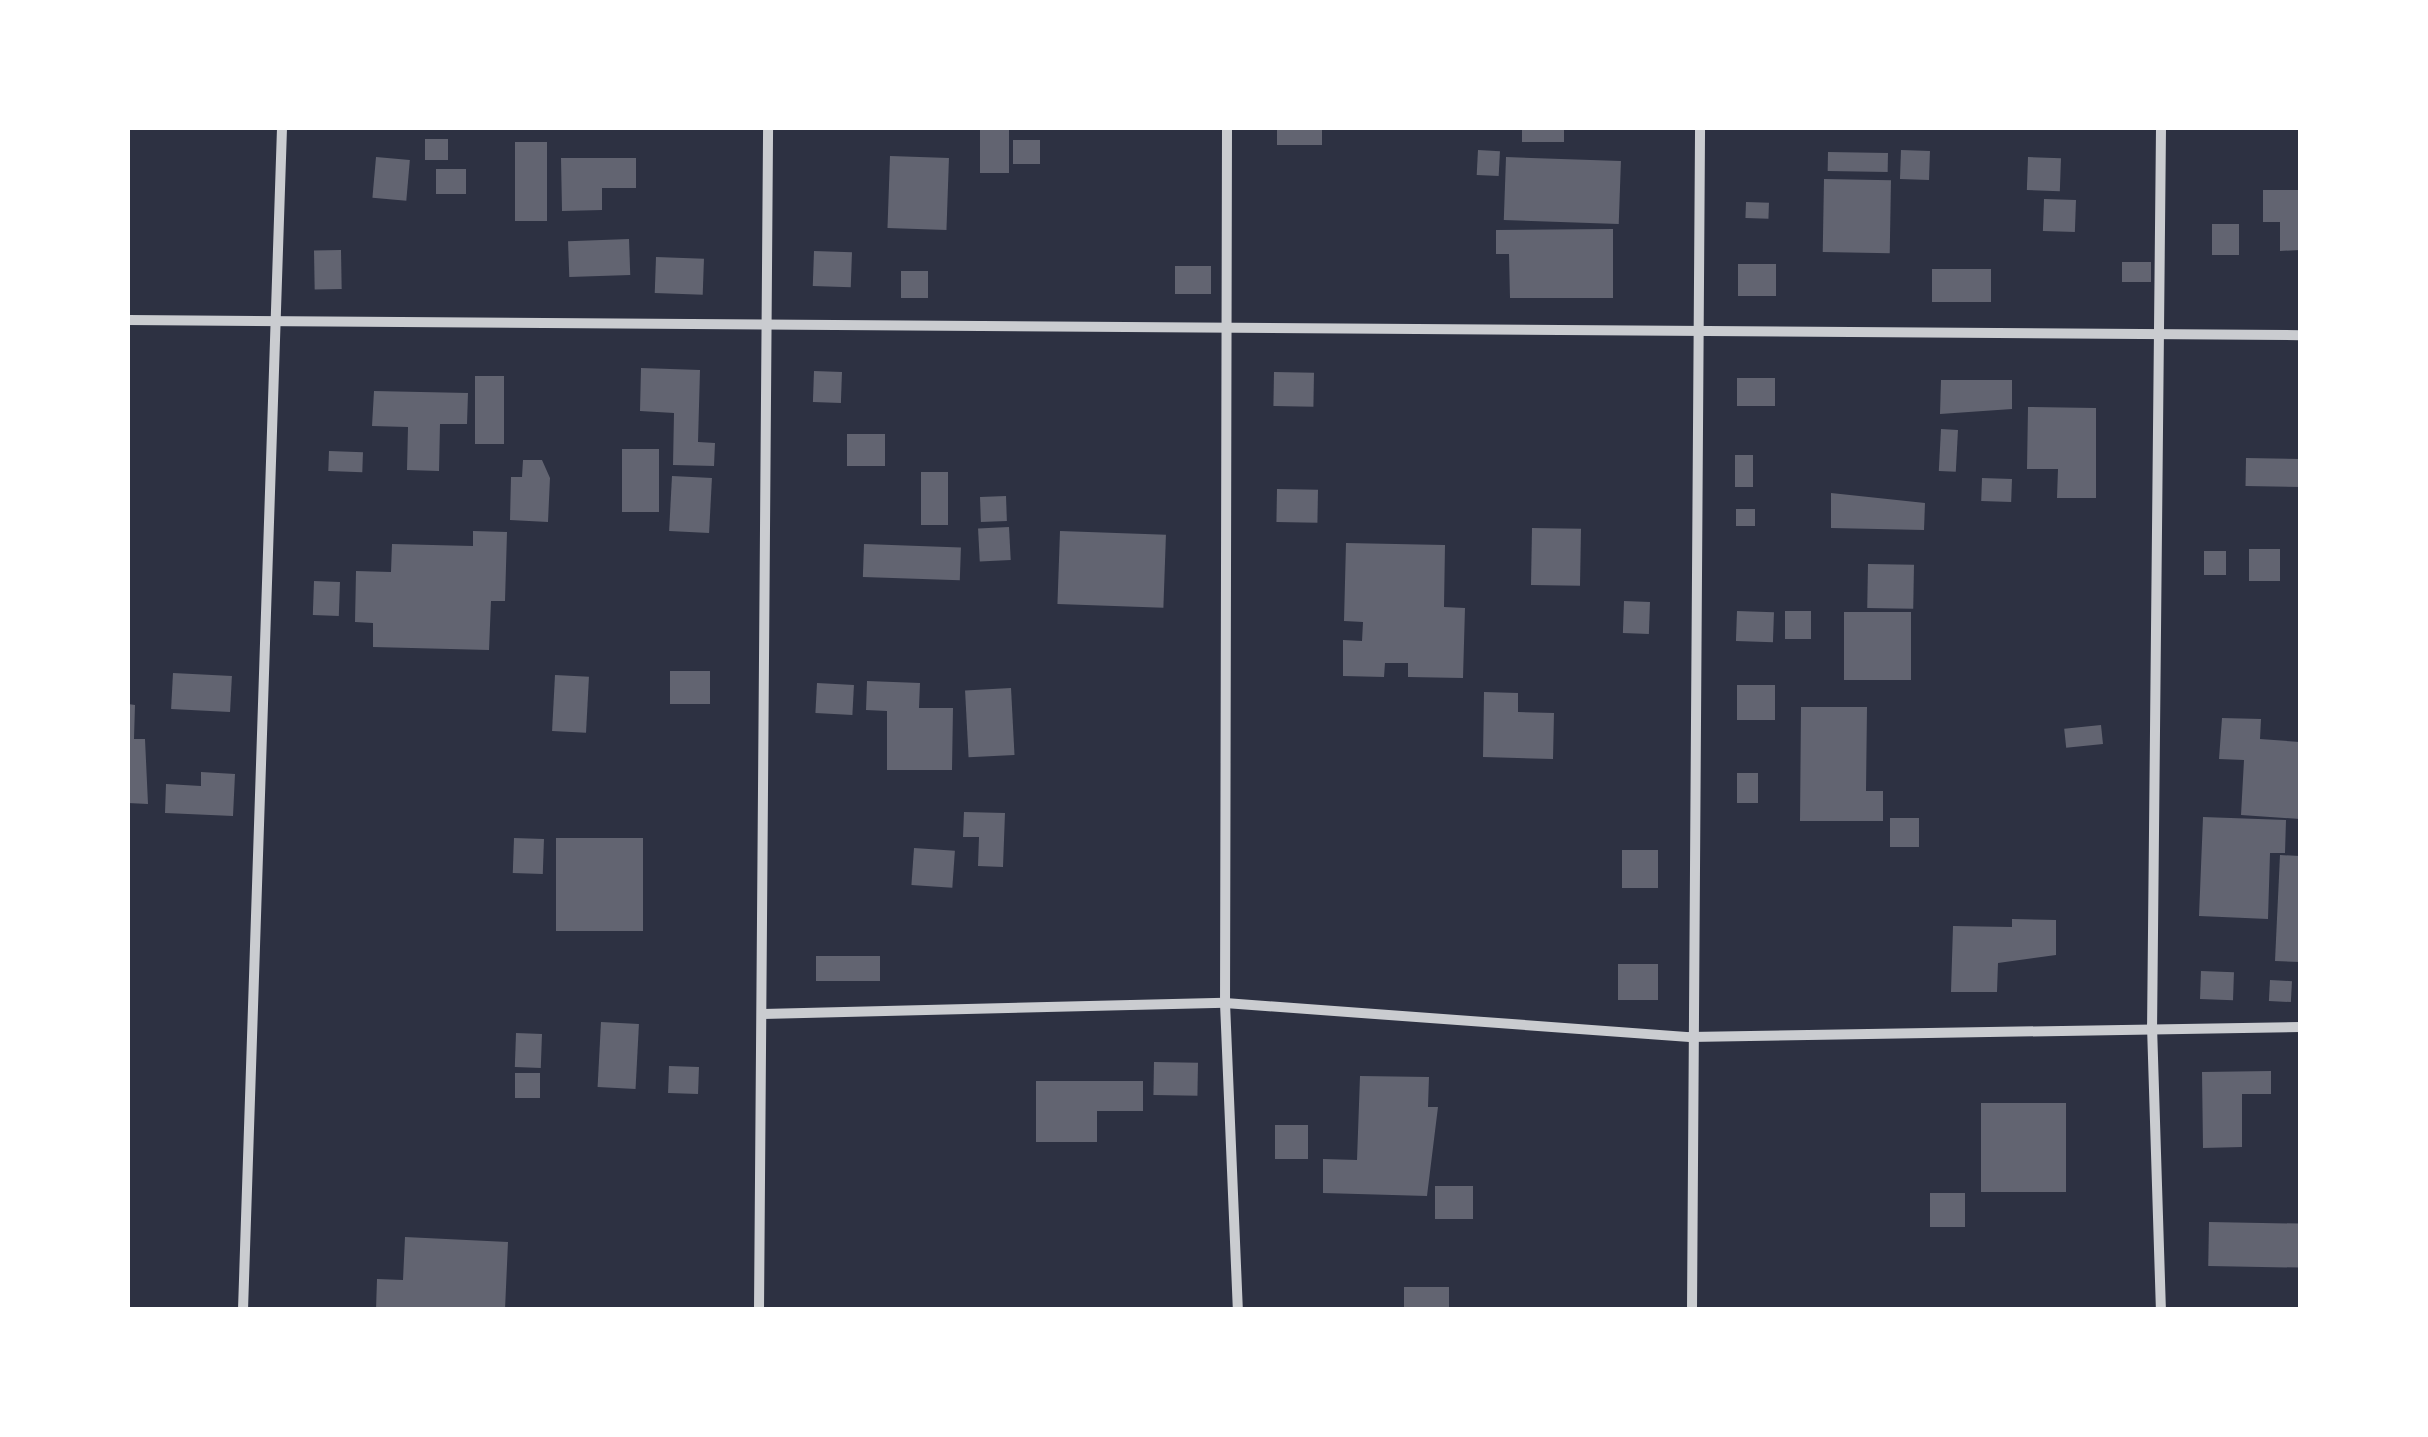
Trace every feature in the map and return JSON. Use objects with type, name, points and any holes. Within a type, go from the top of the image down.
[{"type":"street","points":[[243,1310],[279,323],[282,128]]},
{"type":"street","points":[[760,1310],[762,321],[768,128]]},
{"type":"street","points":[[1227,128],[1225,1004],[1238,1310]]},
{"type":"street","points":[[1692,1310],[1690,1037],[1700,128]]},
{"type":"street","points":[[2161,128],[2152,1026],[2161,1310]]},
{"type":"street","points":[[128,320],[2159,330],[2300,334]]},
{"type":"street","points":[[763,1014],[1225,1004],[1690,1037],[2152,1026],[2300,1027]]},
{"type":"building","points":[[980,128],[1009,128],[1009,173],[980,173]]},
{"type":"building","points":[[1277,128],[1322,128],[1322,145],[1277,145]]},
{"type":"building","points":[[1522,128],[1564,128],[1564,142],[1522,142]]},
{"type":"building","points":[[425,139],[448,139],[448,160],[425,160]]},
{"type":"building","points":[[1013,140],[1040,140],[1040,164],[1013,164]]},
{"type":"building","points":[[515,142],[547,142],[547,221],[515,221]]},
{"type":"building","points":[[1478,150],[1500,151],[1499,176],[1477,175]]},
{"type":"building","points":[[1901,150],[1930,151],[1929,180],[1900,179]]},
{"type":"building","points":[[1828,152],[1888,153],[1888,172],[1828,171]]},
{"type":"building","points":[[890,156],[949,158],[946,230],[887,228]]},
{"type":"building","points":[[376,157],[410,160],[406,201],[372,198]]},
{"type":"building","points":[[1506,157],[1621,161],[1619,224],[1504,220]]},
{"type":"building","points":[[2028,157],[2061,158],[2060,191],[2027,190]]},
{"type":"building","points":[[561,158],[636,158],[636,188],[602,188],[602,210],[562,211]]},
{"type":"building","points":[[436,169],[466,169],[466,194],[436,194]]},
{"type":"building","points":[[1824,179],[1891,180],[1890,253],[1823,252]]},
{"type":"building","points":[[2263,190],[2300,190],[2300,250],[2280,251],[2280,222],[2263,222]]},
{"type":"building","points":[[2044,199],[2076,200],[2075,232],[2043,231]]},
{"type":"building","points":[[1746,202],[1769,203],[1768,219],[1745,218]]},
{"type":"building","points":[[2212,224],[2239,224],[2239,255],[2212,255]]},
{"type":"building","points":[[1613,229],[1613,298],[1510,298],[1509,254],[1496,254],[1496,230]]},
{"type":"building","points":[[629,239],[630,275],[569,277],[568,241]]},
{"type":"building","points":[[314,250],[341,250],[342,289],[315,289]]},
{"type":"building","points":[[814,251],[852,252],[851,287],[813,286]]},
{"type":"building","points":[[656,257],[704,259],[703,295],[655,293]]},
{"type":"building","points":[[2122,262],[2151,262],[2151,282],[2122,282]]},
{"type":"building","points":[[1738,264],[1776,264],[1776,296],[1738,296]]},
{"type":"building","points":[[1175,266],[1211,266],[1211,294],[1175,294]]},
{"type":"building","points":[[1932,269],[1991,269],[1991,302],[1932,302]]},
{"type":"building","points":[[901,271],[928,271],[928,298],[901,298]]},
{"type":"building","points":[[641,368],[700,370],[698,442],[715,443],[714,466],[673,465],[674,413],[640,411]]},
{"type":"building","points":[[814,371],[842,372],[841,403],[813,402]]},
{"type":"building","points":[[1274,372],[1314,373],[1313,407],[1273,406]]},
{"type":"building","points":[[475,376],[504,376],[504,444],[475,444]]},
{"type":"building","points":[[1737,378],[1775,378],[1775,406],[1737,406]]},
{"type":"building","points":[[1941,380],[2012,380],[2012,409],[1940,414]]},
{"type":"building","points":[[374,391],[468,393],[467,424],[440,424],[439,471],[407,470],[408,427],[372,426]]},
{"type":"building","points":[[2028,407],[2096,408],[2096,498],[2057,498],[2058,469],[2027,469]]},
{"type":"building","points":[[1941,429],[1958,430],[1956,472],[1939,471]]},
{"type":"building","points":[[847,434],[885,434],[885,466],[847,466]]},
{"type":"building","points":[[622,449],[659,449],[659,512],[622,512]]},
{"type":"building","points":[[329,451],[363,452],[362,472],[328,471]]},
{"type":"building","points":[[1735,455],[1753,455],[1753,487],[1735,487]]},
{"type":"building","points":[[2246,458],[2300,459],[2300,487],[2246,486]]},
{"type":"building","points":[[523,460],[542,460],[550,478],[548,522],[510,520],[511,477],[522,477]]},
{"type":"building","points":[[921,472],[948,472],[948,525],[921,525]]},
{"type":"building","points":[[672,476],[712,478],[709,533],[669,531]]},
{"type":"building","points":[[1982,478],[2012,479],[2011,502],[1981,501]]},
{"type":"building","points":[[1277,489],[1318,490],[1317,523],[1276,522]]},
{"type":"building","points":[[1831,493],[1925,503],[1924,530],[1831,528]]},
{"type":"building","points":[[1006,496],[1007,521],[981,522],[980,497]]},
{"type":"building","points":[[1736,509],[1755,509],[1755,526],[1736,526]]},
{"type":"building","points":[[1009,527],[1011,560],[980,562],[978,529]]},
{"type":"building","points":[[1532,528],[1581,529],[1580,586],[1531,585]]},
{"type":"building","points":[[473,531],[507,532],[505,601],[491,601],[489,650],[373,647],[373,623],[355,622],[356,571],[391,572],[392,544],[473,546]]},
{"type":"building","points":[[1060,531],[1166,535],[1163,608],[1057,604]]},
{"type":"building","points":[[1346,543],[1445,545],[1444,607],[1465,608],[1463,678],[1408,677],[1408,663],[1385,663],[1384,677],[1343,676],[1343,640],[1362,641],[1363,622],[1344,621]]},
{"type":"building","points":[[864,544],[961,547],[960,580],[863,577]]},
{"type":"building","points":[[2249,549],[2280,549],[2280,581],[2249,581]]},
{"type":"building","points":[[2204,551],[2226,551],[2226,575],[2204,575]]},
{"type":"building","points":[[1868,564],[1914,565],[1913,609],[1867,608]]},
{"type":"building","points":[[314,581],[340,582],[339,616],[313,615]]},
{"type":"building","points":[[1624,601],[1650,602],[1649,634],[1623,633]]},
{"type":"building","points":[[1737,611],[1774,612],[1773,642],[1736,641]]},
{"type":"building","points":[[1785,611],[1811,611],[1811,639],[1785,639]]},
{"type":"building","points":[[1844,612],[1911,612],[1911,680],[1844,680]]},
{"type":"building","points":[[670,671],[710,671],[710,704],[670,704]]},
{"type":"building","points":[[173,673],[232,676],[230,712],[171,709]]},
{"type":"building","points":[[555,675],[589,677],[586,733],[552,731]]},
{"type":"building","points":[[867,681],[920,683],[919,708],[953,708],[952,770],[887,770],[887,711],[866,710]]},
{"type":"building","points":[[817,683],[854,685],[852,715],[815,713]]},
{"type":"building","points":[[1737,685],[1775,685],[1775,720],[1737,720]]},
{"type":"building","points":[[1011,688],[1015,755],[969,757],[965,690]]},
{"type":"building","points":[[1484,692],[1518,693],[1518,712],[1554,713],[1553,759],[1483,757]]},
{"type":"building","points":[[128,704],[135,705],[134,739],[145,739],[148,804],[128,803]]},
{"type":"building","points":[[1801,707],[1867,707],[1866,791],[1883,791],[1883,821],[1800,821]]},
{"type":"building","points":[[2222,718],[2261,719],[2260,739],[2300,742],[2300,819],[2241,815],[2244,760],[2219,759]]},
{"type":"building","points":[[2101,725],[2103,744],[2066,748],[2064,729]]},
{"type":"building","points":[[201,772],[235,774],[233,816],[165,813],[166,784],[201,786]]},
{"type":"building","points":[[1737,773],[1758,773],[1758,803],[1737,803]]},
{"type":"building","points":[[964,812],[1005,813],[1003,867],[978,866],[979,837],[963,837]]},
{"type":"building","points":[[2203,817],[2286,820],[2285,853],[2270,853],[2268,919],[2199,916]]},
{"type":"building","points":[[1890,818],[1919,818],[1919,847],[1890,847]]},
{"type":"building","points":[[514,838],[544,839],[543,874],[513,873]]},
{"type":"building","points":[[556,838],[643,838],[643,931],[556,931]]},
{"type":"building","points":[[914,848],[955,851],[952,888],[911,885]]},
{"type":"building","points":[[1622,850],[1658,850],[1658,888],[1622,888]]},
{"type":"building","points":[[2280,855],[2300,856],[2300,962],[2275,961]]},
{"type":"building","points":[[2012,919],[2056,920],[2056,955],[1998,963],[1997,992],[1951,992],[1953,926],[2012,927]]},
{"type":"building","points":[[816,956],[880,956],[880,981],[816,981]]},
{"type":"building","points":[[1618,964],[1658,964],[1658,1000],[1618,1000]]},
{"type":"building","points":[[2201,971],[2234,972],[2233,1000],[2200,999]]},
{"type":"building","points":[[2270,980],[2292,981],[2291,1002],[2269,1001]]},
{"type":"building","points":[[601,1022],[639,1024],[636,1089],[598,1087]]},
{"type":"building","points":[[516,1033],[542,1034],[541,1068],[515,1067]]},
{"type":"building","points":[[1154,1062],[1198,1063],[1197,1096],[1153,1095]]},
{"type":"building","points":[[669,1066],[699,1067],[698,1094],[668,1093]]},
{"type":"building","points":[[2271,1071],[2271,1094],[2242,1094],[2242,1147],[2203,1148],[2202,1072]]},
{"type":"building","points":[[515,1073],[540,1073],[540,1098],[515,1098]]},
{"type":"building","points":[[1360,1076],[1429,1077],[1428,1107],[1438,1107],[1427,1196],[1323,1193],[1323,1159],[1357,1160]]},
{"type":"building","points":[[1036,1081],[1143,1081],[1143,1111],[1097,1111],[1097,1142],[1036,1142]]},
{"type":"building","points":[[1981,1103],[2066,1103],[2066,1192],[1981,1192]]},
{"type":"building","points":[[1275,1125],[1308,1125],[1308,1159],[1275,1159]]},
{"type":"building","points":[[1435,1186],[1473,1186],[1473,1219],[1435,1219]]},
{"type":"building","points":[[1930,1193],[1965,1193],[1965,1227],[1930,1227]]},
{"type":"building","points":[[2209,1222],[2300,1224],[2299,1268],[2208,1266]]},
{"type":"building","points":[[405,1237],[508,1242],[505,1310],[376,1310],[377,1279],[403,1280]]},
{"type":"building","points":[[1404,1287],[1449,1287],[1449,1310],[1404,1310]]}]
